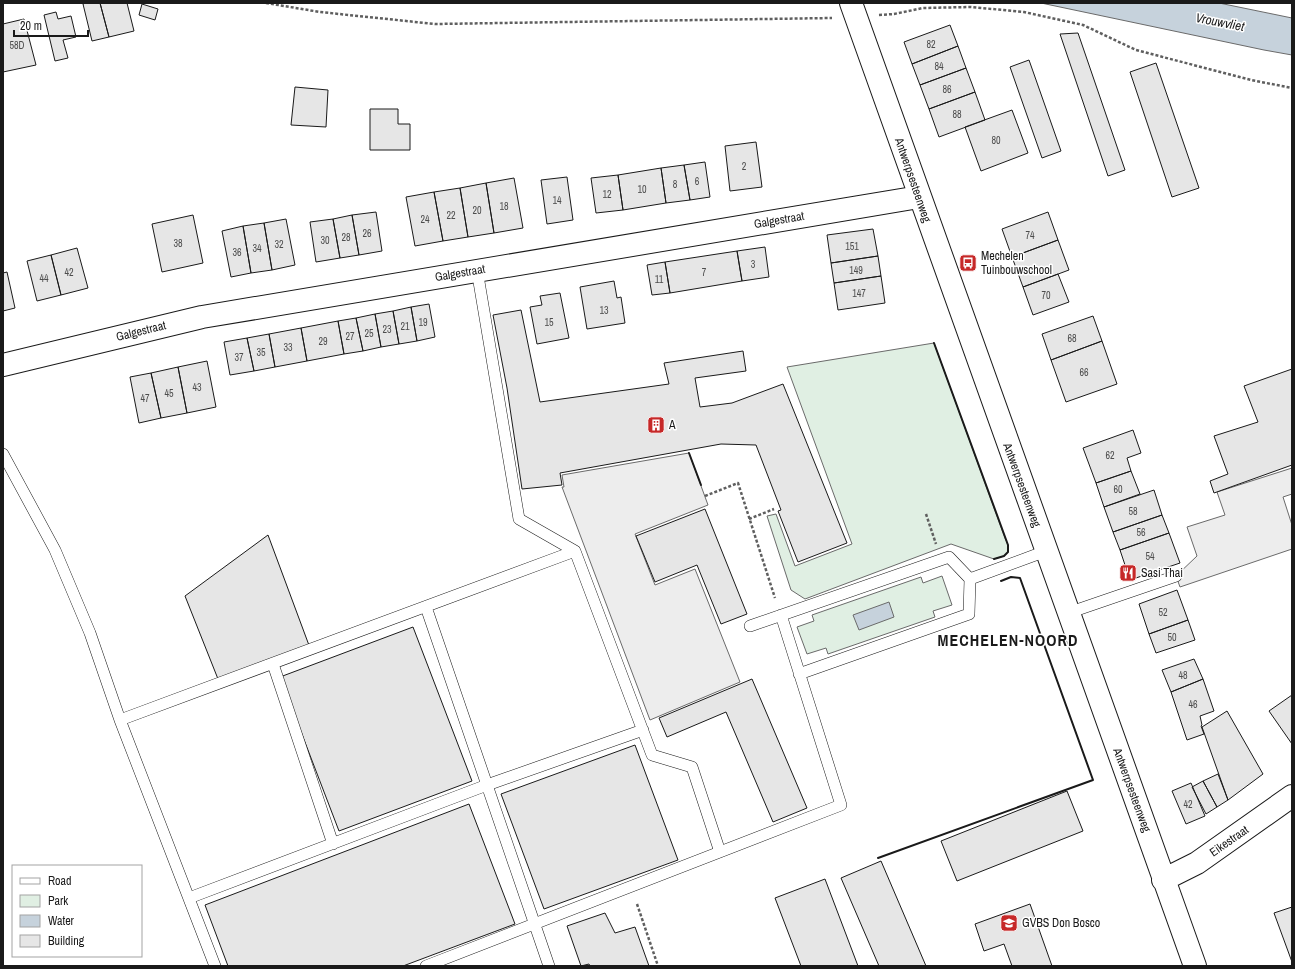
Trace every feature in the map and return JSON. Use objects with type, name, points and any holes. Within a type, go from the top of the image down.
[{"type":"street","name":"Antwerpsesteenweg","points":[[853,10],[1194,966]]},
{"type":"street","name":"Galgestraat","points":[[3,365],[202,317],[919,197]]},
{"type":"street","name":"Eikestraat","points":[[1163,880],[1197,863],[1292,796]]},
{"type":"lane","points":[[477,270],[519,519],[575,551],[652,755],[692,767],[720,852]]},
{"type":"lane","points":[[3,454],[55,550],[90,633],[120,720],[215,966]]},
{"type":"lane","points":[[120,720],[575,551]]},
{"type":"lane","points":[[970,579],[1046,551]]},
{"type":"lane","points":[[750,626],[949,557],[970,579],[969,614],[799,674]]},
{"type":"lane","points":[[1068,613],[1176,576]]},
{"type":"lane","points":[[426,607],[549,966]]},
{"type":"lane","points":[[426,966],[841,805],[781,615]]},
{"type":"lane","points":[[273,664],[333,844]]},
{"type":"lane","points":[[189,898],[487,785],[643,730]]},
{"type":"path","points":[[266,3],[320,12],[436,24],[853,10],[894,14],[923,8],[971,7],[1024,12],[1083,25],[1136,50],[1251,80],[1292,88]]},
{"type":"path","points":[[705,496],[738,483],[781,615]]},
{"type":"path","points":[[749,519],[774,509]]},
{"type":"path","points":[[926,514],[941,560]]},
{"type":"path","points":[[631,886],[658,966]]},
{"type":"green space","points":[[934,343],[1008,545],[1008,552],[1004,556],[994,559],[951,544],[805,599],[791,590],[767,516],[776,514],[795,566],[852,544],[787,367]]},
{"type":"green space","points":[[942,576],[952,605],[933,611],[935,617],[828,654],[826,648],[807,654],[797,627],[814,621],[812,615],[921,577],[923,583]]},
{"type":"shaded area","points":[[689,453],[708,505],[635,534],[655,585],[695,569],[740,682],[650,720],[562,487],[564,487],[562,475]]},
{"type":"shaded area","points":[[1292,468],[1292,494],[1283,497],[1292,525],[1292,549],[1180,587],[1176,576],[1197,556],[1187,527],[1225,515],[1217,492]]},
{"type":"water","name":"Vrouwvliet","points":[[1041,3],[1219,3],[1292,18],[1292,55],[1264,50]]},
{"type":"water","points":[[889,602],[894,617],[859,630],[853,615]]},
{"type":"building","points":[[100,3],[109,37],[92,41],[83,4]]},
{"type":"building","points":[[100,3],[127,3],[134,31],[109,37]]},
{"type":"building","points":[[142,4],[158,9],[155,20],[139,15]]},
{"type":"building","points":[[56,12],[58,19],[71,16],[76,37],[63,40],[68,58],[55,61],[44,15]]},
{"type":"building","points":[[24,19],[36,65],[3,72],[3,24]]},
{"type":"building","points":[[950,25],[958,46],[912,64],[904,42]]},
{"type":"building","points":[[1078,33],[1125,170],[1108,176],[1060,34]]},
{"type":"building","points":[[958,46],[966,68],[920,85],[912,64]]},
{"type":"building","points":[[1029,60],[1061,151],[1042,158],[1010,67]]},
{"type":"building","points":[[1156,63],[1199,188],[1172,197],[1130,72]]},
{"type":"building","points":[[966,68],[975,92],[929,109],[920,85]]},
{"type":"building","points":[[295,87],[328,90],[326,127],[291,125]]},
{"type":"building","points":[[975,92],[985,120],[939,137],[929,109]]},
{"type":"building","points":[[370,109],[398,109],[398,124],[410,124],[410,150],[370,150]]},
{"type":"building","points":[[1012,110],[1028,153],[981,171],[965,127]]},
{"type":"building","points":[[756,142],[762,187],[730,191],[725,146]]},
{"type":"building","points":[[705,162],[710,197],[690,200],[684,165]]},
{"type":"building","points":[[684,165],[690,200],[666,203],[661,168]]},
{"type":"building","points":[[661,168],[666,203],[623,210],[618,175]]},
{"type":"building","points":[[618,175],[623,210],[596,213],[591,178]]},
{"type":"building","points":[[567,177],[573,220],[547,224],[541,180]]},
{"type":"building","points":[[514,178],[523,228],[494,233],[486,183]]},
{"type":"building","points":[[486,183],[494,233],[468,237],[460,188]]},
{"type":"building","points":[[460,188],[468,237],[443,241],[434,192]]},
{"type":"building","points":[[434,192],[443,241],[415,246],[406,197]]},
{"type":"building","points":[[376,212],[382,251],[359,255],[352,215]]},
{"type":"building","points":[[1048,212],[1058,240],[1012,257],[1002,229]]},
{"type":"building","points":[[193,215],[203,263],[162,272],[152,224]]},
{"type":"building","points":[[352,215],[359,255],[340,258],[333,219]]},
{"type":"building","points":[[286,219],[295,265],[272,270],[264,223]]},
{"type":"building","points":[[333,219],[340,258],[316,262],[310,222]]},
{"type":"building","points":[[264,223],[272,270],[251,273],[243,226]]},
{"type":"building","points":[[243,226],[251,273],[231,277],[222,231]]},
{"type":"building","points":[[873,229],[878,256],[831,263],[827,235]]},
{"type":"building","points":[[1058,240],[1069,270],[1023,287],[1012,257]]},
{"type":"building","points":[[765,247],[769,277],[742,281],[737,251]]},
{"type":"building","points":[[77,248],[88,288],[61,295],[51,255]]},
{"type":"building","points":[[737,251],[742,281],[670,293],[665,262]]},
{"type":"building","points":[[51,255],[61,295],[37,301],[27,261]]},
{"type":"building","points":[[878,256],[881,276],[834,283],[831,263]]},
{"type":"building","points":[[665,262],[670,293],[652,295],[647,265]]},
{"type":"building","points":[[7,272],[15,308],[3,311],[3,273]]},
{"type":"building","points":[[1058,274],[1069,302],[1033,315],[1023,287]]},
{"type":"building","points":[[881,276],[885,303],[838,310],[834,283]]},
{"type":"building","points":[[614,281],[617,298],[621,297],[625,323],[587,329],[580,287]]},
{"type":"building","points":[[560,293],[569,338],[537,344],[530,307],[542,305],[540,296]]},
{"type":"building","points":[[429,304],[435,337],[417,341],[411,307]]},
{"type":"building","points":[[411,307],[417,341],[399,344],[393,311]]},
{"type":"building","name":"A","points":[[521,310],[540,402],[669,384],[664,363],[743,351],[746,371],[695,378],[700,407],[732,403],[783,384],[847,543],[798,562],[778,511],[781,510],[756,445],[721,444],[560,473],[562,485],[522,489],[507,388],[493,315]]},
{"type":"building","points":[[393,311],[399,344],[381,347],[375,314]]},
{"type":"building","points":[[375,314],[381,347],[363,351],[356,318]]},
{"type":"building","points":[[1093,316],[1102,341],[1051,360],[1042,334]]},
{"type":"building","points":[[356,318],[363,351],[344,354],[338,321]]},
{"type":"building","points":[[338,321],[344,354],[307,361],[301,328]]},
{"type":"building","points":[[301,328],[307,361],[275,367],[269,334]]},
{"type":"building","points":[[269,334],[275,367],[254,371],[247,338]]},
{"type":"building","points":[[247,338],[254,371],[230,375],[224,342]]},
{"type":"building","points":[[1102,341],[1117,384],[1066,402],[1051,360]]},
{"type":"building","points":[[207,361],[216,407],[187,413],[178,367]]},
{"type":"building","points":[[178,367],[187,413],[161,418],[151,373]]},
{"type":"building","points":[[1292,369],[1292,465],[1214,493],[1210,481],[1228,474],[1214,436],[1258,422],[1244,386]]},
{"type":"building","points":[[151,373],[161,418],[139,423],[130,377]]},
{"type":"building","points":[[1133,430],[1141,453],[1127,458],[1131,471],[1096,483],[1083,448]]},
{"type":"building","points":[[1131,471],[1140,494],[1104,507],[1096,483]]},
{"type":"building","points":[[1154,490],[1162,515],[1113,532],[1104,507]]},
{"type":"building","points":[[705,509],[747,614],[721,624],[697,565],[655,582],[636,536]]},
{"type":"building","points":[[1162,515],[1169,533],[1120,550],[1113,532]]},
{"type":"building","points":[[1169,533],[1180,563],[1130,580],[1120,550]]},
{"type":"building","points":[[268,535],[310,648],[218,679],[185,596]]},
{"type":"building","points":[[1177,590],[1188,620],[1149,634],[1139,604]]},
{"type":"building","points":[[1188,620],[1195,640],[1156,653],[1149,634]]},
{"type":"building","points":[[413,627],[472,781],[339,831],[280,677]]},
{"type":"building","points":[[1194,659],[1203,679],[1171,692],[1162,670]]},
{"type":"building","points":[[752,679],[807,808],[773,822],[726,712],[667,737],[659,718]]},
{"type":"building","points":[[1203,679],[1214,711],[1200,716],[1204,734],[1187,740],[1171,692]]},
{"type":"building","points":[[1292,695],[1292,744],[1269,711]]},
{"type":"building","points":[[1227,711],[1263,774],[1228,800],[1202,727]]},
{"type":"building","points":[[635,745],[678,860],[544,909],[501,794]]},
{"type":"building","points":[[1218,774],[1228,800],[1217,807],[1203,781]]},
{"type":"building","points":[[1203,781],[1217,807],[1206,814],[1192,787]]},
{"type":"building","points":[[1191,783],[1205,816],[1186,824],[1172,791]]},
{"type":"building","points":[[1067,791],[1083,831],[957,881],[941,841]]},
{"type":"building","points":[[469,804],[515,924],[403,966],[228,966],[205,905]]},
{"type":"building","points":[[881,861],[926,966],[879,966],[841,878]]},
{"type":"building","points":[[825,879],[858,966],[801,966],[775,898]]},
{"type":"building","points":[[1030,904],[1052,966],[1012,966],[1004,944],[984,951],[975,924]]},
{"type":"building","points":[[1292,907],[1292,962],[1274,913]]},
{"type":"building","points":[[605,913],[615,933],[635,927],[649,966],[590,966],[589,964],[581,966],[567,926]]},
{"type":"wall","points":[[934,343],[1008,545],[1008,552],[1004,556],[994,559]]},
{"type":"wall","points":[[689,453],[701,485]]},
{"type":"wall","points":[[878,858],[1093,780],[1020,578],[1011,577],[1001,581]]},
{"type":"place","name":"Mechelen Tuinbouwschool","points":[[968,263]]},
{"type":"place","name":"A","points":[[656,425]]},
{"type":"place","name":"Sasi Thai","points":[[1128,573]]},
{"type":"place","name":"GVBS Don Bosco","points":[[1009,923]]},
{"type":"district","name":"MECHELEN-NOORD","points":[[1008,640]]}]
